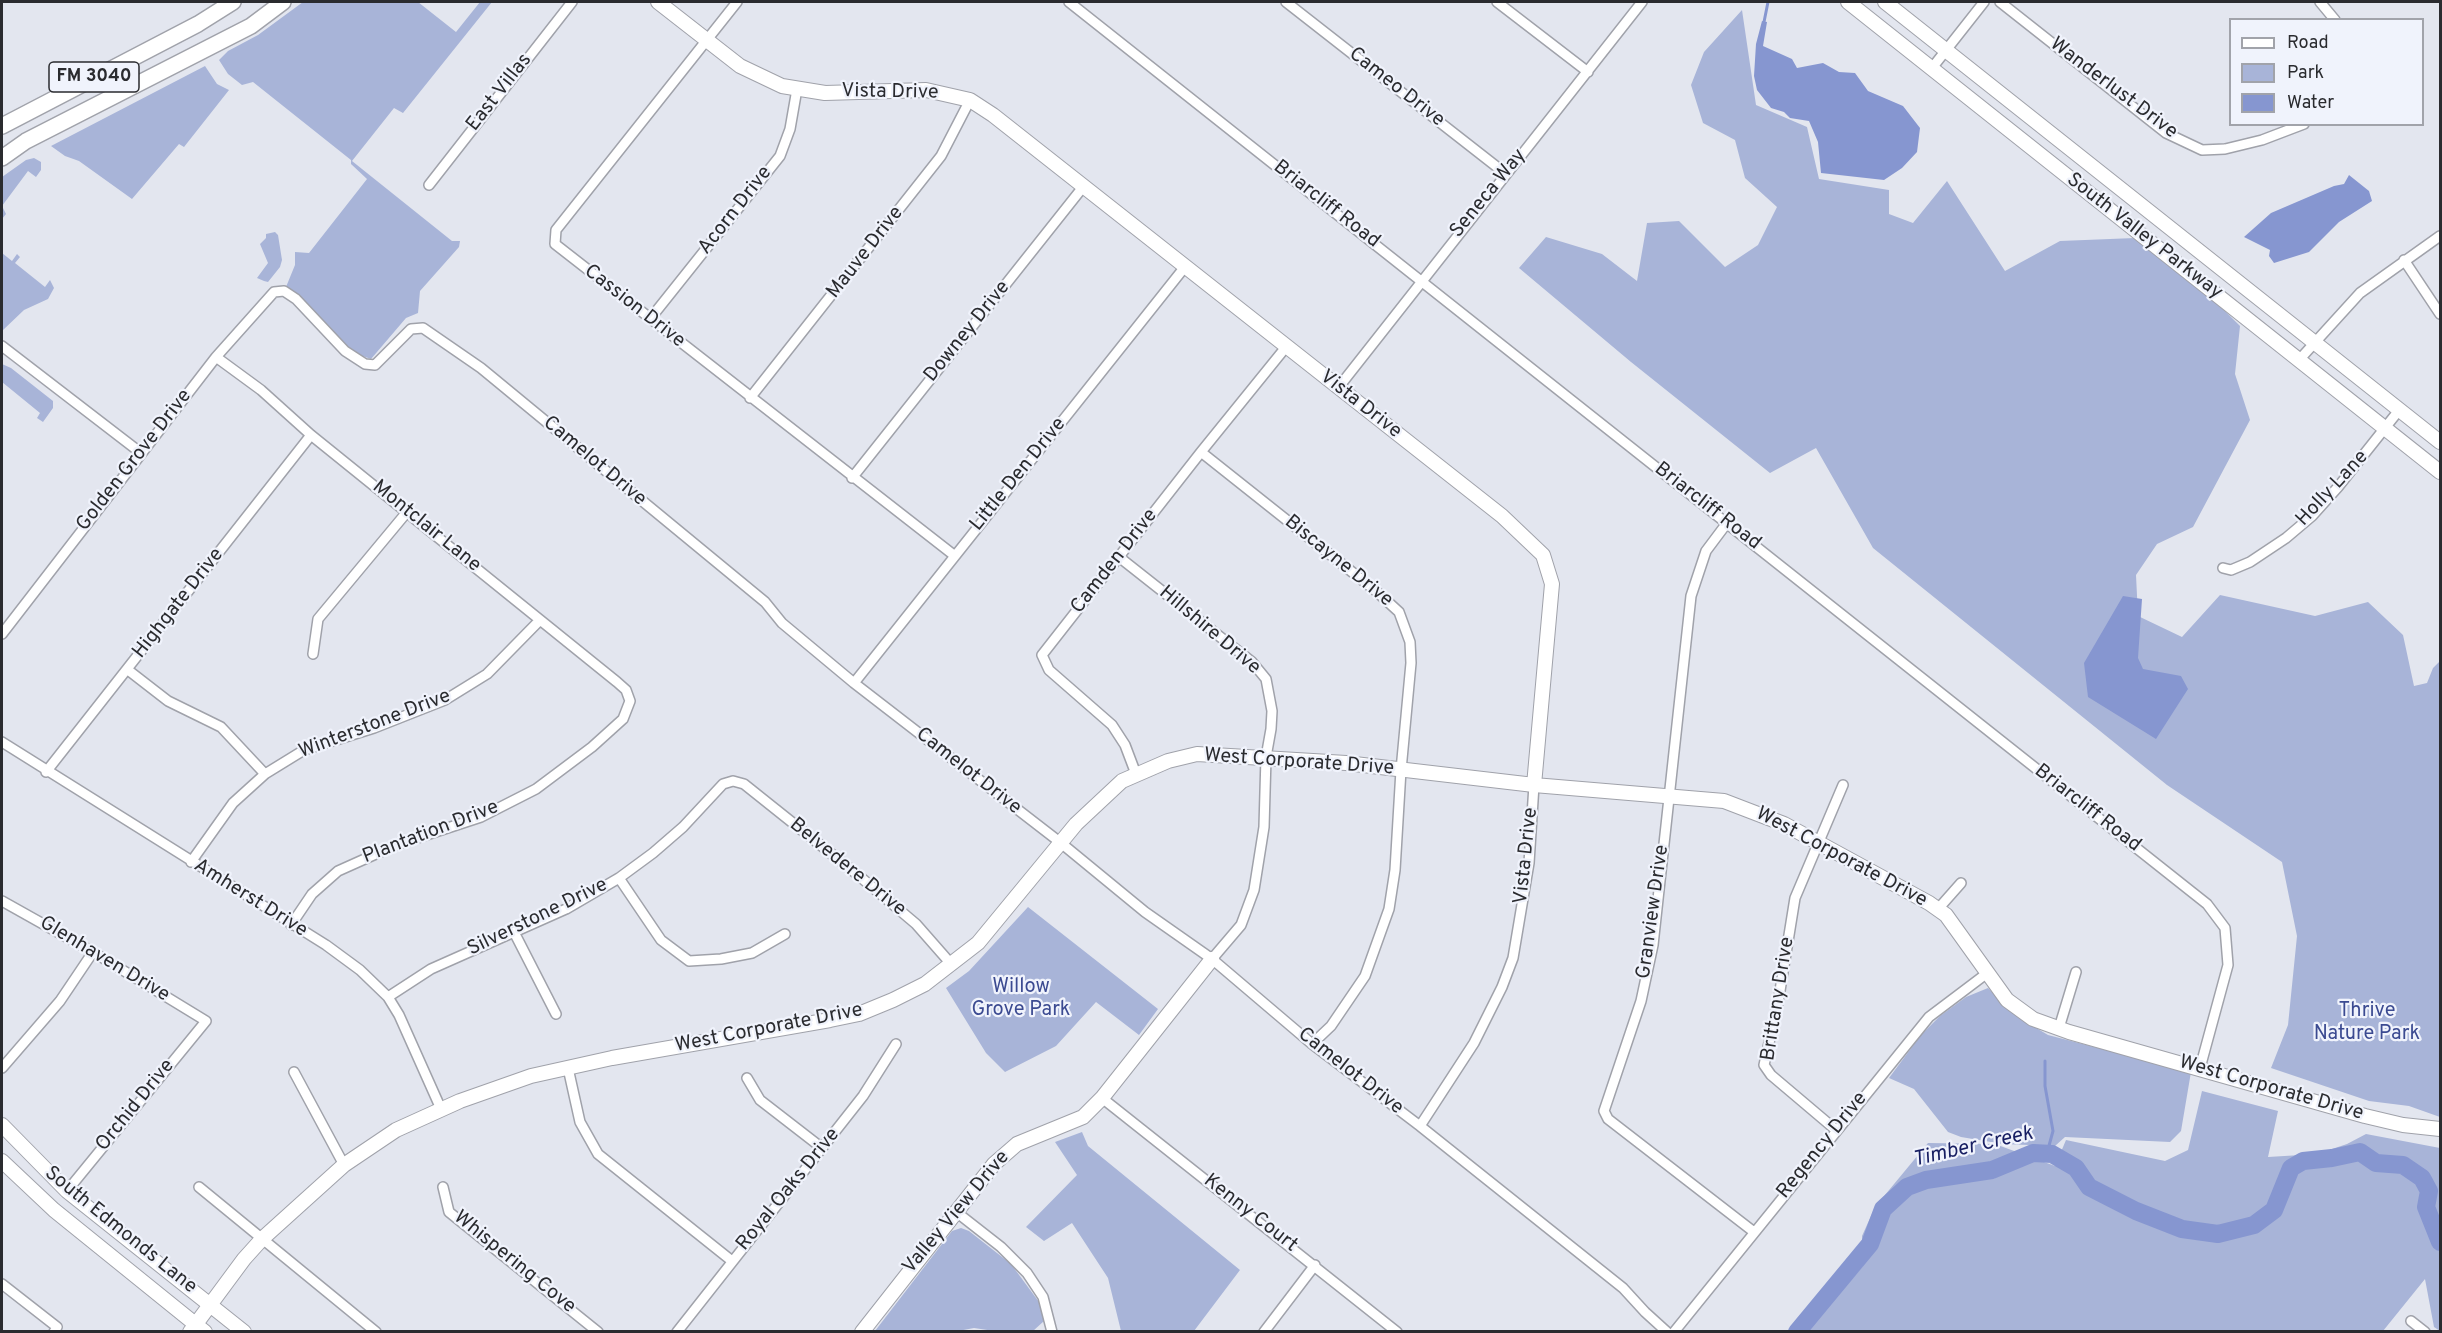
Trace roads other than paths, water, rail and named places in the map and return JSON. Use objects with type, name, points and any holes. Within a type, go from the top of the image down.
[{"type":"main road","name":"FM 3040","points":[[2,126],[198,24],[233,2]]},
{"type":"main road","name":"FM 3040","points":[[2,158],[26,141],[251,26],[283,2]]},
{"type":"street","name":"East Villas","points":[[429,185],[572,2]]},
{"type":"street","name":"Vista Drive","points":[[658,2],[740,66],[782,86],[825,93],[926,90],[970,100],[1001,121],[1184,268],[1502,516],[1543,555],[1552,585],[1552,610],[1534,785],[1529,863],[1513,958],[1502,987],[1474,1043],[1420,1126]]},
{"type":"street","name":"Cassion Drive","points":[[737,2],[556,230],[555,244],[852,478],[955,556]]},
{"type":"street","name":"Briarcliff Road","points":[[1069,2],[2207,904],[2225,928],[2228,965],[2200,1068]]},
{"type":"street","name":"Cameo Drive","points":[[1286,2],[1506,174]]},
{"type":"street","points":[[1497,2],[1588,72]]},
{"type":"street","name":"Seneca Way","points":[[1338,388],[1642,2]]},
{"type":"street","name":"South Valley Parkway","points":[[1848,2],[2440,472]]},
{"type":"street","name":"South Valley Parkway","points":[[1885,2],[2440,442]]},
{"type":"street","points":[[1932,68],[1984,2]]},
{"type":"street","name":"Wanderlust Drive","points":[[2000,2],[2166,133],[2202,150],[2224,149],[2262,140],[2299,126]]},
{"type":"street","points":[[2320,2],[2333,18]]},
{"type":"street","name":"Acorn Drive","points":[[650,320],[780,156],[790,129],[797,89]]},
{"type":"street","name":"Mauve Drive","points":[[750,398],[941,156],[970,100]]},
{"type":"street","name":"Downey Drive","points":[[852,478],[1083,187]]},
{"type":"street","points":[[2299,360],[2360,293],[2440,236]]},
{"type":"street","points":[[2404,260],[2440,314]]},
{"type":"street","name":"Little Den Drive","points":[[854,683],[1184,268]]},
{"type":"street","name":"Camelot Drive","points":[[273,292],[284,291],[297,299],[345,351],[365,364],[375,365],[411,329],[418,327],[439,337],[481,368],[765,602],[782,623],[854,683],[1061,843],[1145,912],[1212,959],[1312,1044],[1420,1126],[1623,1288],[1667,1332]]},
{"type":"street","name":"Golden Grove Drive","points":[[2,634],[216,357],[273,292]]},
{"type":"street","points":[[2,346],[141,453]]},
{"type":"street","name":"Camden Drive","points":[[1136,774],[1125,745],[1112,724],[1102,713],[1049,670],[1042,655],[1286,347]]},
{"type":"street","name":"Montclair Lane","points":[[216,357],[261,390],[311,435],[617,681],[626,690],[630,701]]},
{"type":"street","name":"Holly Lane","points":[[2223,568],[2231,570],[2250,562],[2286,538],[2312,516],[2386,429],[2400,409]]},
{"type":"street","name":"Highgate Drive","points":[[46,772],[311,435]]},
{"type":"street","name":"Biscayne Drive","points":[[1201,452],[1377,591],[1399,612],[1410,642],[1411,663],[1394,879],[1383,929],[1365,976],[1351,999],[1331,1026],[1312,1044]]},
{"type":"street","points":[[314,654],[318,619],[407,512]]},
{"type":"street","name":"Granview Drive","points":[[1728,523],[1706,551],[1691,596],[1668,795],[1660,894],[1650,956],[1641,1001],[1604,1111],[1608,1119],[1754,1232]]},
{"type":"street","name":"Hillshire Drive","points":[[1119,557],[1252,663],[1266,680],[1272,711],[1266,757],[1264,827],[1254,890],[1241,925],[1212,959]]},
{"type":"street","name":"Winterstone Drive","points":[[191,862],[233,803],[265,774],[304,750],[374,728],[445,700],[487,674],[508,656],[540,620]]},
{"type":"street","points":[[128,670],[168,701],[221,727],[265,774]]},
{"type":"street","name":"Plantation Drive","points":[[291,925],[312,894],[338,871],[396,845],[481,817],[536,789],[592,747],[623,719],[630,701]]},
{"type":"street","name":"Amherst Drive","points":[[2,742],[46,772],[346,959],[388,997],[399,1015],[441,1109]]},
{"type":"street","name":"West Corporate Drive","points":[[197,1329],[210,1304],[262,1239],[344,1165],[396,1130],[496,1087],[568,1068],[858,1014],[917,988],[952,965],[993,926],[1076,824],[1122,781],[1168,761],[1197,754],[1266,757],[1534,785],[1724,801],[1784,824],[1818,841],[1938,909],[1956,929],[1986,975],[2017,1008],[2033,1019],[2384,1121],[2440,1129]]},
{"type":"street","name":"Silverstone Drive","points":[[388,997],[431,969],[515,934],[567,909],[619,878],[683,827],[723,784],[734,782]]},
{"type":"street","name":"Belvedere Drive","points":[[734,782],[744,784],[858,875],[916,924],[952,965]]},
{"type":"street","points":[[1818,841],[1836,806],[1843,785]]},
{"type":"street","name":"Brittany Drive","points":[[1818,841],[1795,898],[1778,1003],[1764,1065],[1771,1075],[1836,1130]]},
{"type":"street","points":[[619,878],[662,940],[689,961],[721,959],[752,953],[785,934]]},
{"type":"street","points":[[1938,909],[1961,883]]},
{"type":"street","name":"Glenhaven Drive","points":[[2,901],[93,952],[206,1021]]},
{"type":"street","points":[[515,934],[556,1014]]},
{"type":"street","points":[[2,1068],[60,1001],[93,952]]},
{"type":"street","name":"Valley View Drive","points":[[862,1332],[994,1164],[1017,1144],[1083,1117],[1102,1098],[1212,959]]},
{"type":"street","points":[[2059,1028],[2076,972]]},
{"type":"street","name":"Regency Drive","points":[[1674,1332],[1929,1017],[1986,975]]},
{"type":"street","name":"Orchid Drive","points":[[67,1191],[206,1021]]},
{"type":"street","name":"Royal Oaks Drive","points":[[677,1332],[864,1096],[896,1044]]},
{"type":"street","points":[[568,1068],[580,1122],[598,1154],[732,1261]]},
{"type":"street","points":[[294,1072],[344,1165]]},
{"type":"street","points":[[747,1078],[760,1100],[822,1148]]},
{"type":"street","name":"Kenny Court","points":[[1102,1098],[1397,1332]]},
{"type":"street","name":"South Edmonds Lane","points":[[2,1125],[67,1191],[244,1332]]},
{"type":"street","name":"South Edmonds Lane","points":[[2,1161],[54,1210],[197,1329]]},
{"type":"street","points":[[199,1186],[376,1332]]},
{"type":"street","name":"Whispering Cove","points":[[443,1187],[449,1212],[598,1332]]},
{"type":"street","points":[[955,1211],[1001,1247],[1027,1273],[1043,1297],[1052,1332]]},
{"type":"street","points":[[1264,1332],[1315,1265]]},
{"type":"street","points":[[2,1284],[56,1329]]},
{"type":"street","points":[[2411,1321],[2425,1332]]},
{"type":"water","points":[[1762,21],[1767,22],[1763,46],[1792,59],[1797,68],[1823,63],[1839,72],[1855,73],[1868,91],[1903,106],[1920,128],[1917,152],[1902,168],[1884,180],[1821,173],[1818,142],[1809,121],[1790,118],[1784,112],[1771,108],[1757,90],[1754,76],[1756,44]]},
{"type":"water","points":[[2349,175],[2369,191],[2372,201],[2339,222],[2309,252],[2274,263],[2269,256],[2270,250],[2244,237],[2271,213],[2334,186],[2344,184]]},
{"type":"water","points":[[2123,596],[2142,599],[2138,658],[2143,669],[2181,676],[2188,689],[2156,739],[2088,697],[2084,663]]},
{"type":"waterway","points":[[1764,22],[1768,2]]},
{"type":"waterway","points":[[2045,1061],[2045,1086],[2053,1131],[2047,1153]]},
{"type":"waterway","name":"Timber Creek","points":[[1797,1332],[1870,1244],[1883,1209],[1907,1187],[1926,1180],[1992,1170],[2033,1153],[2052,1154],[2076,1168],[2089,1187],[2136,1211],[2182,1229],[2218,1234],[2254,1225],[2274,1210],[2291,1168],[2303,1161],[2360,1152],[2376,1163],[2403,1165],[2422,1178],[2429,1191],[2426,1207],[2440,1242]]},
{"type":"park label","name":"Willow Grove Park","points":[[1021,1000]]},
{"type":"park label","name":"Thrive Nature Park","points":[[2367,1024]]}]
